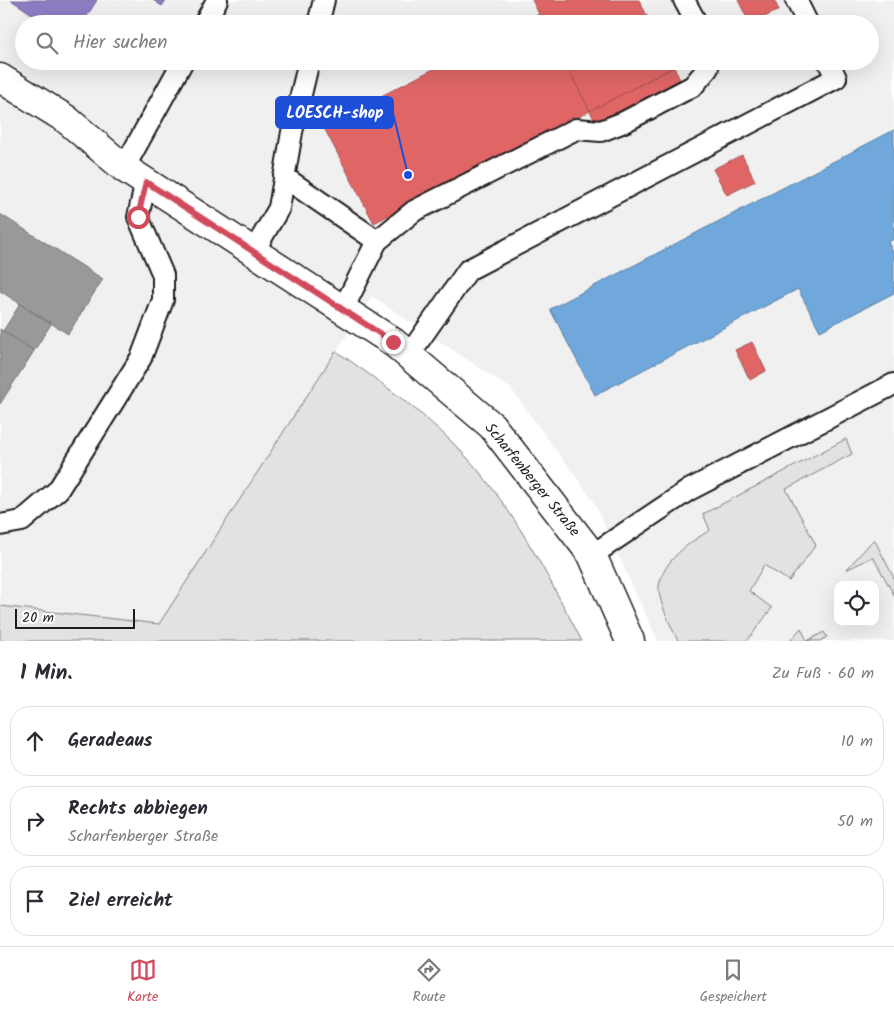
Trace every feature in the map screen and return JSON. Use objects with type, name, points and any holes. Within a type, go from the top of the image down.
[{"type":"street","name":"Scharfenberger Straße","points":[[0,78],[66,119],[135,175],[344,309],[409,355],[492,426],[592,555],[624,639]]},
{"type":"lane","points":[[209,15],[217,0]]},
{"type":"lane","points":[[320,15],[324,0]]},
{"type":"lane","points":[[684,0],[692,15]]},
{"type":"lane","points":[[796,0],[804,15]]},
{"type":"lane","points":[[0,525],[22,521],[58,490],[141,358],[163,300],[163,275],[138,217],[135,175],[179,70]]},
{"type":"lane","points":[[254,251],[279,208],[292,132],[307,70]]},
{"type":"lane","points":[[344,309],[377,241],[414,211],[576,129],[601,131],[624,122],[693,86],[706,70]]},
{"type":"lane","points":[[409,355],[468,270],[836,78],[832,70]]},
{"type":"lane","points":[[284,177],[377,241]]},
{"type":"lane","points":[[592,555],[689,490],[894,384]]},
{"type":"shaded area","points":[[0,0],[894,0],[894,641],[658,641],[593,500],[511,389],[372,296],[159,625],[0,606]]},
{"type":"shaded area","points":[[336,351],[426,418],[473,465],[492,488],[525,537],[582,641],[0,641],[0,606],[159,624]]},
{"type":"shaded area","points":[[846,439],[852,454],[786,489],[816,545],[789,581],[764,565],[749,591],[772,608],[747,641],[678,641],[660,598],[659,586],[666,568],[672,560],[686,546],[710,530],[703,514]]},
{"type":"shaded area","points":[[874,539],[894,578],[894,595],[873,557],[846,570]]},
{"type":"shaded area","points":[[801,628],[807,641],[790,641]]},
{"type":"shaded area","points":[[824,632],[827,637],[820,641],[807,641]]},
{"type":"building: Handel","points":[[532,0],[639,0],[646,15],[540,15]]},
{"type":"building: Handel","points":[[738,0],[774,0],[779,10],[769,15],[746,15]]},
{"type":"building: Handel","points":[[432,70],[569,70],[590,111],[374,223],[323,126]]},
{"type":"building: Handel","points":[[569,70],[668,70],[590,111]]},
{"type":"building: Handel","points":[[668,70],[675,70],[681,82],[597,126],[590,111]]},
{"type":"building: Handel","points":[[742,155],[755,181],[727,195],[713,169]]},
{"type":"building: Handel","points":[[752,342],[766,371],[750,380],[735,350]]},
{"type":"building: Büros","points":[[11,0],[97,0],[88,15],[34,15]]},
{"type":"building: Büros","points":[[153,0],[166,0],[162,6]]},
{"type":"building: Schulen","points":[[894,130],[894,239],[888,242],[894,254],[894,293],[820,331],[798,289],[595,395],[550,309]]},
{"type":"building: Industrie","points":[[0,214],[103,279],[68,334],[0,291]]},
{"type":"building: Industrie","points":[[20,304],[51,324],[34,351],[3,331]]},
{"type":"building: Industrie","points":[[0,329],[34,351],[0,404]]},
{"type":"place","name":"LOESCH-shop","points":[[408,175]]},
{"type":"route","points":[[138,217],[146,182],[288,272],[393,342]]}]
